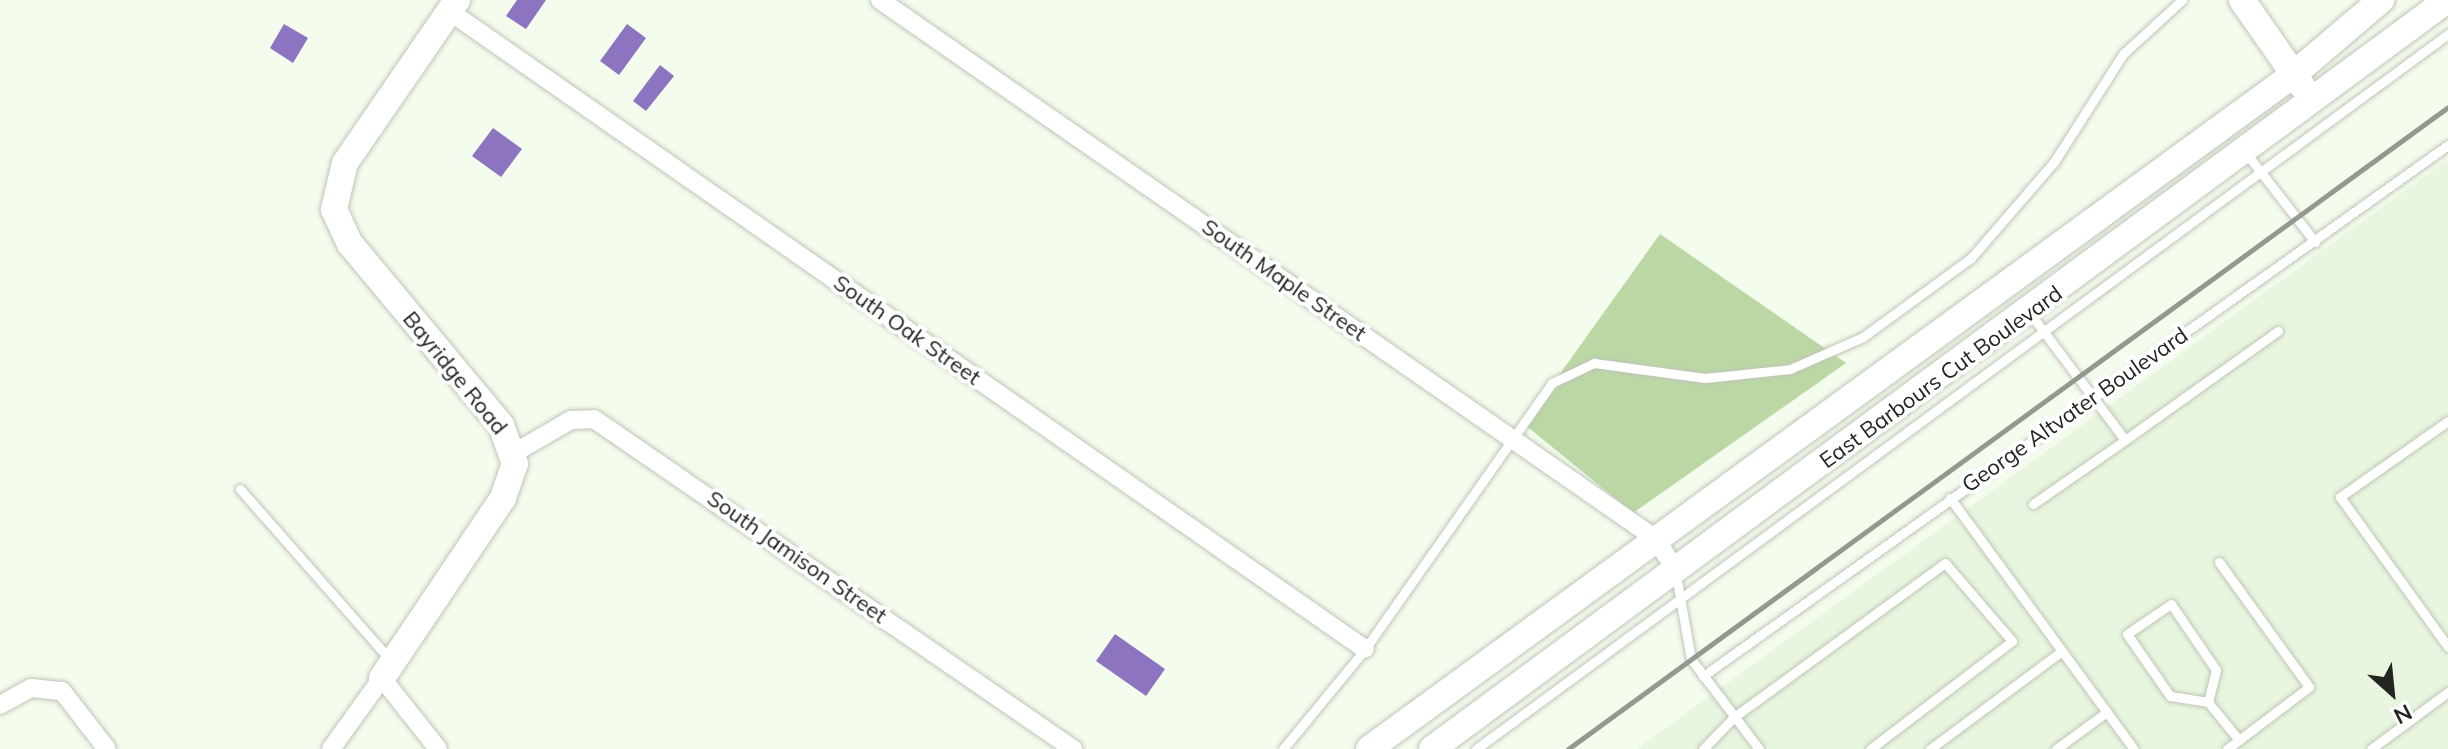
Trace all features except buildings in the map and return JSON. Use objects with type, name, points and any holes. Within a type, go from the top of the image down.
[{"type":"street","name":"South Maple Street","points":[[880,0],[1656,539],[1676,571]]},
{"type":"street","points":[[2242,0],[2314,101]]},
{"type":"street","name":"East Barbours Cut Boulevard","points":[[1369,749],[2293,75],[2381,0]]},
{"type":"street","name":"East Barbours Cut Boulevard","points":[[1432,749],[1469,742],[1676,571],[1897,409],[2036,322],[2254,163],[2314,101],[2447,0]]},
{"type":"street","name":"Bayridge Road","points":[[331,749],[503,498],[514,453],[501,425],[350,244],[334,209],[345,163],[453,6]]},
{"type":"street","name":"South Oak Street","points":[[453,6],[1365,649]]},
{"type":"street","points":[[2007,284],[2036,322]]},
{"type":"street","points":[[1875,380],[1897,409]]},
{"type":"street","name":"South Jamison Street","points":[[514,453],[571,420],[594,419],[1073,749]]},
{"type":"street","points":[[387,670],[438,749]]},
{"type":"street","points":[[0,705],[31,688],[62,691],[107,749]]},
{"type":"street","points":[[1438,699],[1469,742]]},
{"type":"lane","points":[[1283,749],[1365,649],[1552,383],[1594,363],[1705,378],[1790,369],[1863,337],[1971,258],[2054,162],[2123,54],[2182,0]]},
{"type":"lane","points":[[2315,242],[2254,163],[2448,34]]},
{"type":"lane","name":"George Altvater Boulevard","points":[[1703,676],[2448,145]]},
{"type":"lane","points":[[1469,742],[1680,601],[2036,322],[2125,440]]},
{"type":"lane","points":[[2033,504],[2278,331]]},
{"type":"lane","points":[[2448,421],[2340,497],[2448,647]]},
{"type":"lane","points":[[240,489],[387,670]]},
{"type":"lane","points":[[1950,498],[2134,749]]},
{"type":"lane","points":[[2219,562],[2309,687],[2227,749]]},
{"type":"lane","points":[[1703,749],[1734,717],[1945,563],[2012,641],[1870,749]]},
{"type":"lane","points":[[1676,571],[1688,652],[1759,749]]},
{"type":"lane","points":[[2208,702],[2216,670],[2171,604],[2127,634],[2170,696],[2208,702],[2239,740]]},
{"type":"lane","points":[[1930,749],[2062,651]]},
{"type":"lane","points":[[2371,749],[2448,692]]},
{"type":"lane","points":[[2056,749],[2107,712]]},
{"type":"shaded area","points":[[2448,159],[2448,749],[1637,749]]},
{"type":"green space","points":[[1660,234],[1846,363],[1633,513],[1524,424]]},
{"type":"railway","points":[[1568,749],[2448,107]]}]
